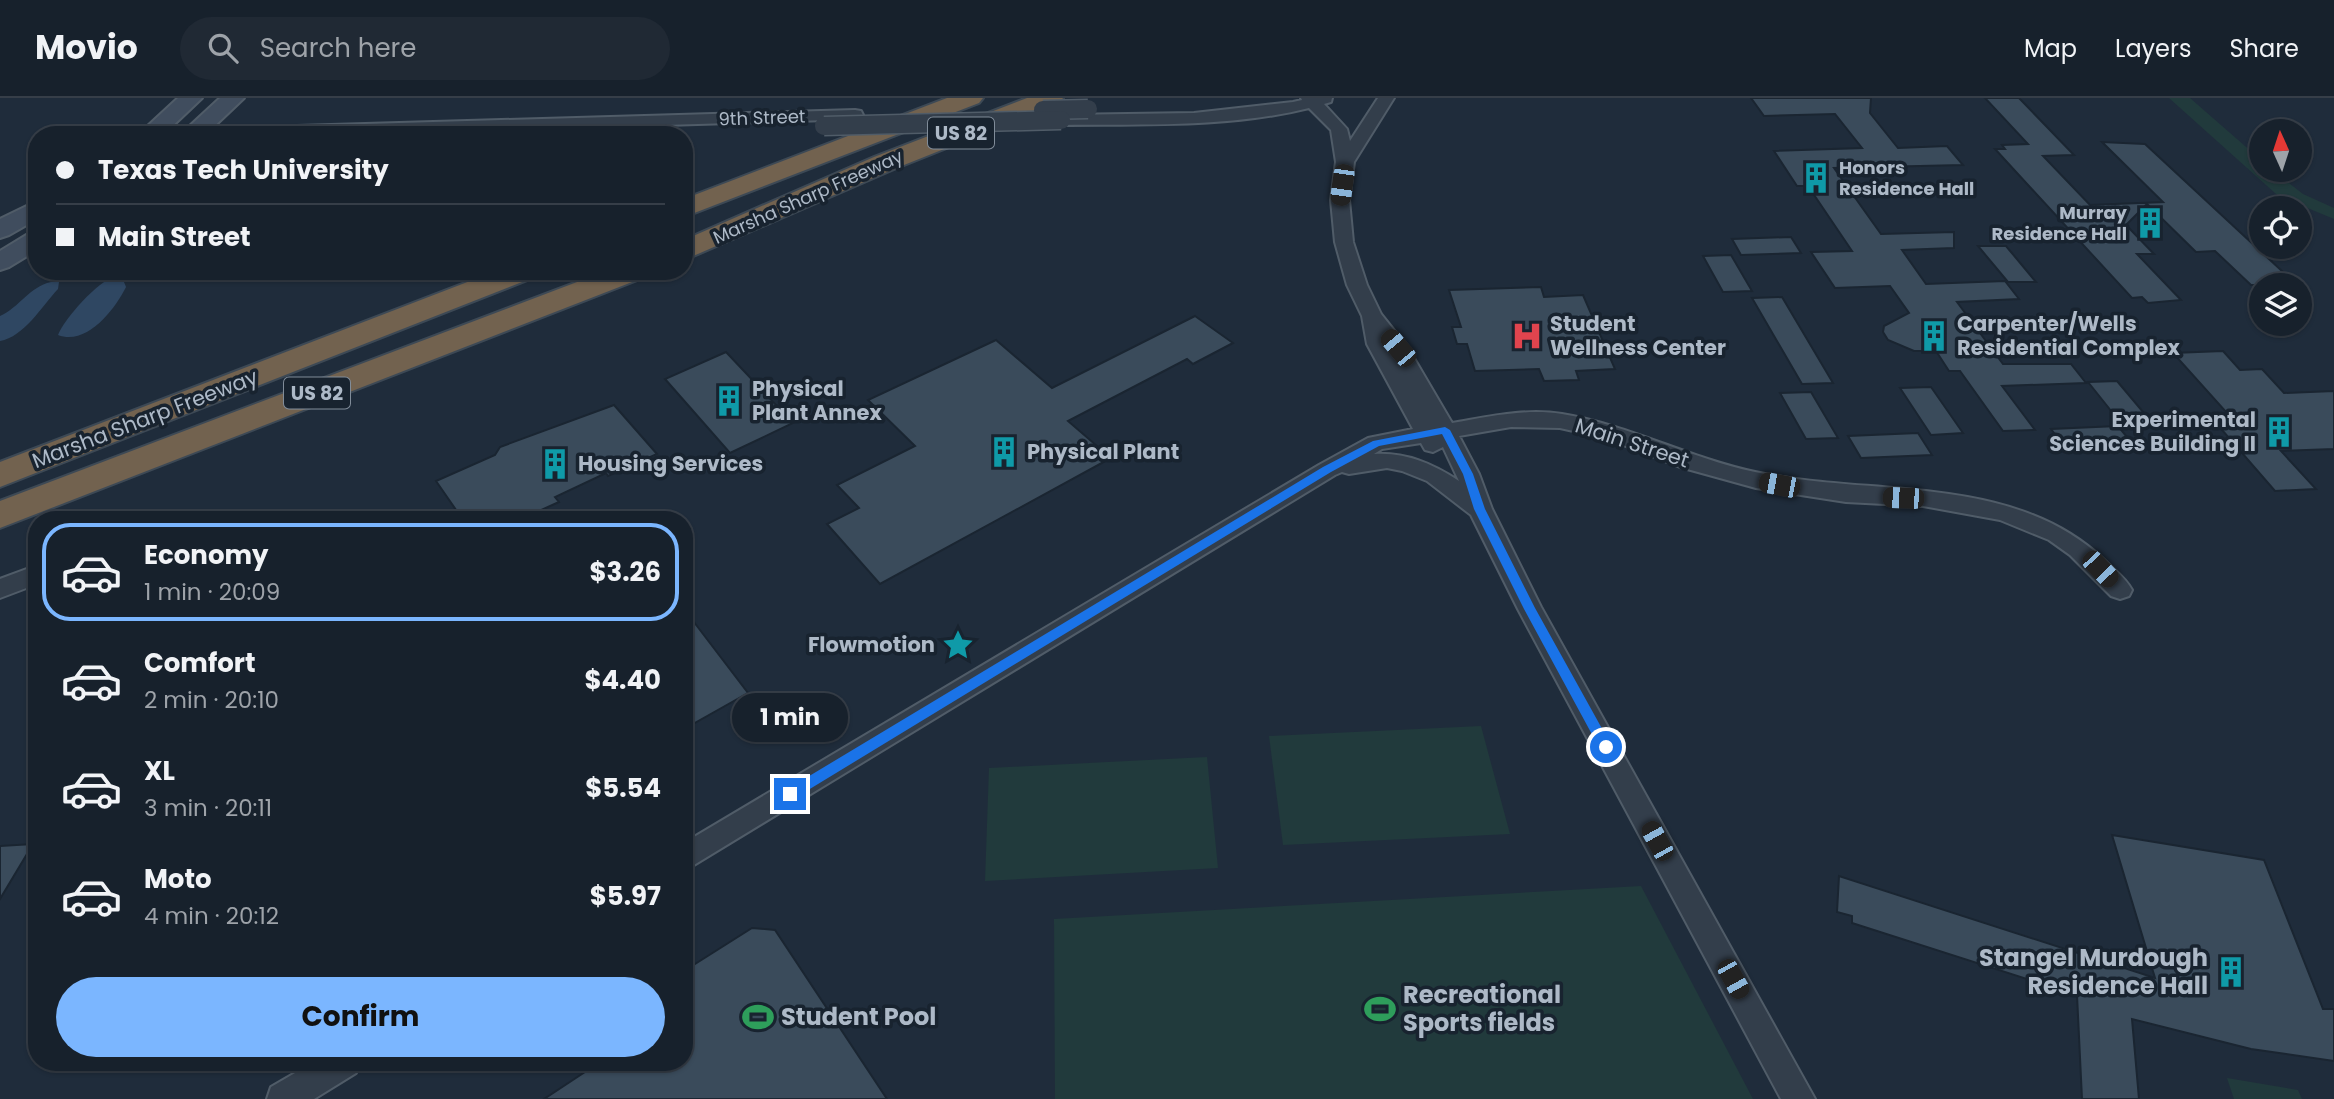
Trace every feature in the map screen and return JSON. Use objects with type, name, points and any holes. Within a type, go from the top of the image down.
[{"type":"highway","name":"Marsha Sharp Freeway","points":[[693,206],[970,98]]},
{"type":"highway","name":"Marsha Sharp Freeway","points":[[693,247],[884,163],[1052,105]]},
{"type":"highway","name":"Marsha Sharp Freeway","points":[[0,475],[501,280]]},
{"type":"highway","name":"Marsha Sharp Freeway","points":[[0,514],[611,280]]},
{"type":"street","points":[[159,126],[191,98]]},
{"type":"street","points":[[201,126],[233,98]]},
{"type":"street","name":"9th Street","points":[[436,126],[1230,105],[1283,98]]},
{"type":"street","points":[[1345,162],[1386,98]]},
{"type":"street","points":[[1317,100],[1339,129],[1345,162],[1340,200],[1344,242],[1357,285],[1372,316],[1377,344],[1436,432],[1454,479],[1480,509],[1530,609],[1799,1099]]},
{"type":"street","name":"9th Street","points":[[614,126],[680,119],[824,126],[1052,105],[1213,116],[1272,110],[1317,100]]},
{"type":"street","points":[[0,230],[28,213]]},
{"type":"street","points":[[0,262],[28,245]]},
{"type":"street","name":"Main Street","points":[[693,853],[1320,474],[1376,443],[1511,420],[1560,421],[1610,432],[1688,462],[1767,482],[1846,494],[1923,498],[1997,511],[2057,534],[2078,549],[2120,590]]},
{"type":"street","points":[[1320,474],[1376,460],[1407,463],[1447,482],[1480,509]]},
{"type":"street","points":[[0,589],[28,578]]},
{"type":"street","points":[[283,1099],[330,1071]]},
{"type":"green space","points":[[2169,98],[2190,98],[2249,150],[2249,170]]},
{"type":"green space","points":[[2263,182],[2288,182],[2307,196],[2278,196]]},
{"type":"green space","points":[[2312,198],[2334,208],[2334,219],[2312,210]]},
{"type":"green space","points":[[1481,726],[1510,834],[1283,845],[1269,736]]},
{"type":"green space","points":[[1207,757],[1218,868],[985,881],[989,768]]},
{"type":"green space","name":"Recreational Sports fields","points":[[1641,886],[1753,1099],[1055,1099],[1054,919]]},
{"type":"green space","points":[[2227,1078],[2298,1090],[2302,1099],[2234,1099]]},
{"type":"water","points":[[107,280],[120,280],[126,287],[99,323],[79,335],[58,335],[82,302]]},
{"type":"water","points":[[51,282],[59,282],[58,289],[39,312],[17,334],[0,341],[0,316],[37,288]]},
{"type":"building","points":[[1751,98],[1871,98],[1870,113],[1898,148],[1947,146],[1963,165],[1834,168],[1881,234],[1954,232],[1954,248],[1902,250],[1926,284],[2005,281],[2019,299],[1957,302],[2003,364],[2071,364],[2086,383],[2002,386],[2035,430],[2003,431],[1960,371],[1949,371],[1936,351],[1914,351],[1888,340],[1883,332],[1884,326],[1909,313],[1890,286],[1835,288],[1811,252],[1852,251],[1808,186],[1797,186],[1774,151],[1862,148],[1835,114],[1764,116]]},
{"type":"building","name":"Murray Residence Hall","points":[[1985,98],[2019,98],[2074,155],[2043,156],[2090,205],[2163,202],[2102,142],[2145,144],[2249,240],[2249,259],[2269,259],[2284,273],[2249,273],[2249,283],[2215,251],[2196,252],[2147,204],[2126,225],[2154,254],[2137,254],[2181,300],[2148,303],[2142,297],[2132,298],[1995,149],[2005,149],[2002,145],[2028,144]]},
{"type":"building","points":[[1791,237],[1801,253],[1741,255],[1732,239]]},
{"type":"building","name":"Carpenter/Wells Residential Complex","points":[[1978,246],[2006,246],[2036,282],[2008,282]]},
{"type":"building","points":[[1731,255],[1752,291],[1723,292],[1703,256]]},
{"type":"building","name":"Student Wellness Center","points":[[1541,287],[1544,297],[1583,295],[1615,369],[1576,371],[1579,380],[1544,381],[1539,369],[1475,371],[1467,344],[1457,344],[1452,327],[1461,327],[1449,290]]},
{"type":"building","points":[[1782,297],[1833,383],[1802,384],[1752,298]]},
{"type":"building","name":"Physical Plant","points":[[1195,316],[1233,343],[1193,364],[1187,359],[1068,421],[1111,458],[880,584],[827,524],[859,508],[837,485],[915,446],[868,400],[996,340],[1052,388]]},
{"type":"building","name":"Experimental Sciences Building II","points":[[2223,351],[2240,370],[2262,369],[2284,393],[2334,391],[2334,449],[2281,451],[2316,489],[2275,491],[2209,415],[2228,414],[2173,353]]},
{"type":"building","name":"Physical Plant Annex","points":[[726,352],[793,423],[730,453],[665,379]]},
{"type":"building","name":"Carpenter/Wells Residential Complex","points":[[2117,381],[2154,425],[2124,427],[2088,382]]},
{"type":"building","name":"Carpenter/Wells Residential Complex","points":[[1931,387],[1963,433],[1931,435],[1900,388]]},
{"type":"building","points":[[1811,392],[1838,438],[1806,439],[1780,393]]},
{"type":"building","name":"Housing Services","points":[[614,405],[657,454],[608,476],[606,473],[555,497],[559,502],[539,511],[457,511],[436,481],[495,455],[500,447]]},
{"type":"building","points":[[2118,426],[2136,448],[2067,450],[2051,429]]},
{"type":"building","points":[[1918,433],[1932,455],[1861,458],[1848,436]]},
{"type":"building","points":[[693,621],[748,693],[693,724]]},
{"type":"building","name":"Stangel Murdough Residence Hall","points":[[2112,835],[2264,860],[2323,1009],[2334,1009],[2334,1061],[2251,1049],[2132,1019],[2139,1099],[2082,1099],[2077,995],[1852,923],[1852,916],[1837,912],[1839,876],[2155,978]]},
{"type":"building","points":[[28,844],[28,852],[0,899],[0,846]]},
{"type":"building","name":"Student Pool","points":[[752,928],[775,930],[887,1099],[544,1099],[586,1071],[693,1071],[693,965]]},
{"type":"place","name":"Honors Residence Hall","points":[[1816,178]]},
{"type":"place","name":"Murray Residence Hall","points":[[2150,223]]},
{"type":"place","name":"Student Wellness Center","points":[[1527,336]]},
{"type":"place","name":"Carpenter/Wells Residential Complex","points":[[1934,336]]},
{"type":"place","name":"Physical Plant Annex","points":[[729,401]]},
{"type":"place","name":"Experimental Sciences Building II","points":[[2279,432]]},
{"type":"place","name":"Physical Plant","points":[[1004,452]]},
{"type":"place","name":"Housing Services","points":[[555,464]]},
{"type":"place","name":"Flowmotion","points":[[958,645]]},
{"type":"place","name":"Stangel Murdough Residence Hall","points":[[2231,972]]},
{"type":"place","name":"Recreational Sports fields","points":[[1380,1009]]},
{"type":"place","name":"Student Pool","points":[[758,1017]]},
{"type":"route","points":[[790,794],[1327,470],[1376,443],[1445,430],[1468,474],[1480,509],[1530,609],[1606,747]]}]
